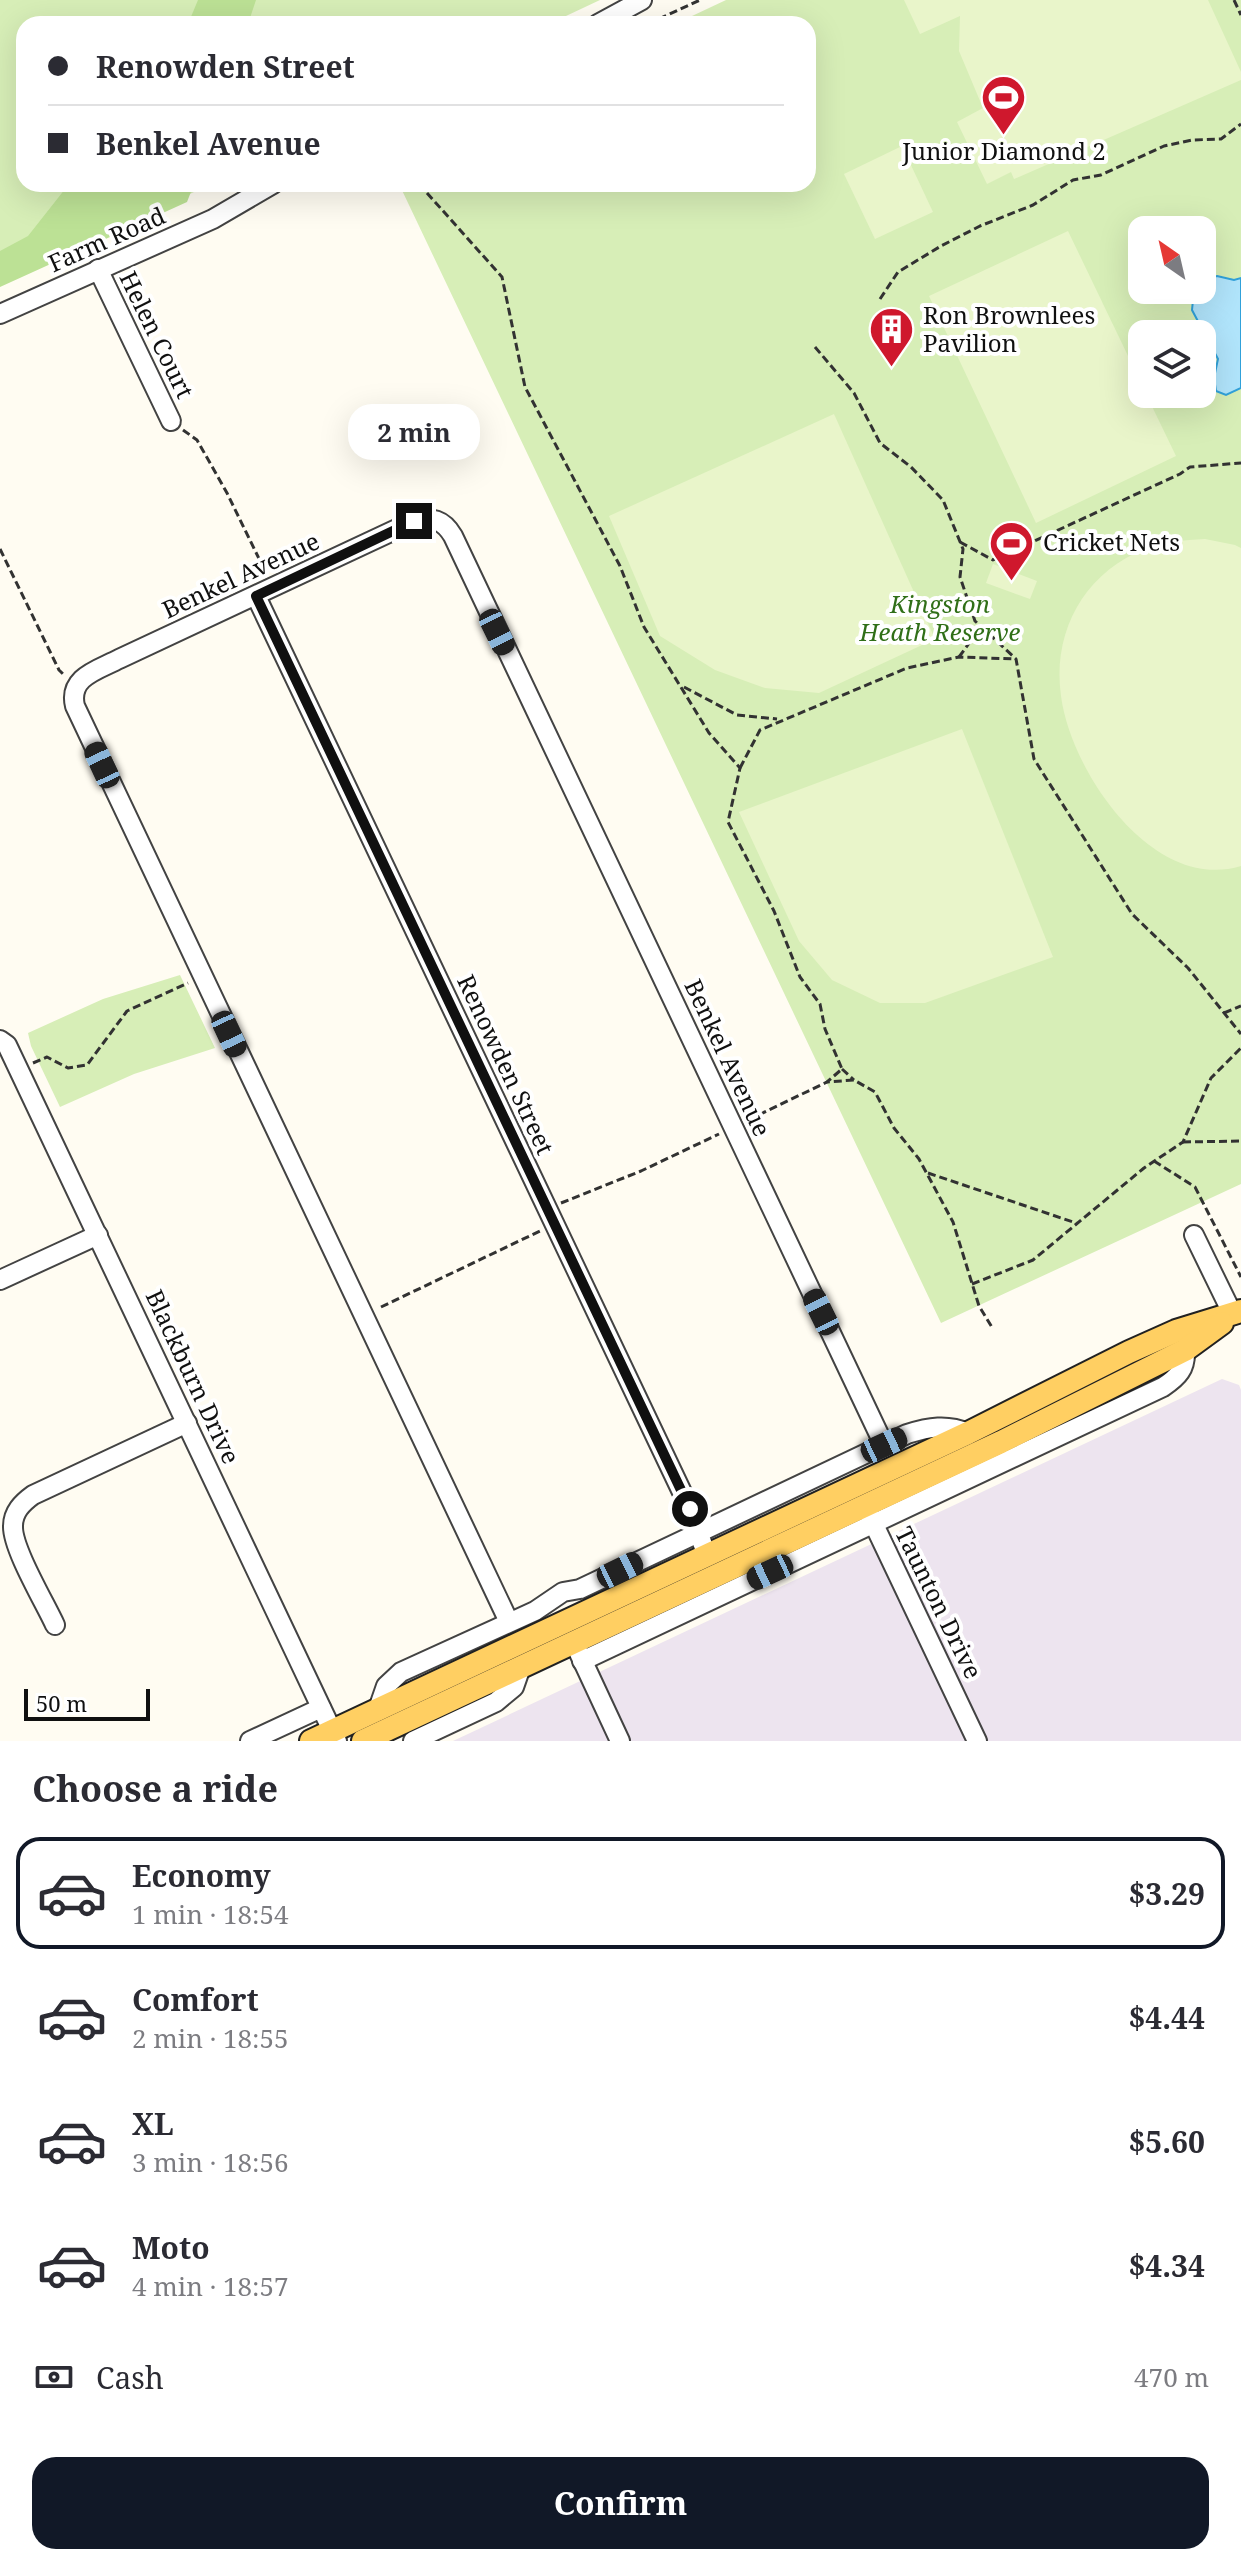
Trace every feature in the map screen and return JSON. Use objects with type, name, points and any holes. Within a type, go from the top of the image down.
[{"type":"main road","points":[[363,1741],[865,1505],[1185,1350],[1238,1319]]},
{"type":"main road","points":[[311,1741],[334,1736],[378,1709],[574,1642],[707,1556],[865,1505],[968,1433],[1129,1352],[1176,1331],[1238,1319]]},
{"type":"street","points":[[613,16],[642,0]]},
{"type":"street","name":"Farm Road","points":[[0,314],[213,219],[259,192]]},
{"type":"street","name":"Helen Court","points":[[98,269],[171,421]]},
{"type":"street","name":"Benkel Avenue","points":[[75,686],[85,676],[414,521],[436,519],[449,530],[884,1445]]},
{"type":"street","name":"Renowden Street","points":[[256,596],[699,1532],[707,1556]]},
{"type":"street","points":[[75,686],[73,699],[77,712],[509,1622]]},
{"type":"street","name":"Blackburn Drive","points":[[4,1042],[334,1736]]},
{"type":"street","points":[[0,1280],[98,1235]]},
{"type":"street","points":[[1194,1235],[1238,1319]]},
{"type":"street","points":[[55,1625],[16,1543],[12,1524],[17,1509],[33,1495],[187,1423]]},
{"type":"street","points":[[378,1709],[386,1686],[401,1672],[535,1611],[563,1592],[580,1589],[927,1427],[954,1427],[968,1433]]},
{"type":"street","name":"Taunton Drive","points":[[865,1505],[977,1741]]},
{"type":"street","points":[[580,1589],[571,1602],[574,1642],[620,1741]]},
{"type":"street","points":[[413,1741],[496,1702],[514,1687],[521,1667]]},
{"type":"street","points":[[250,1741],[321,1708]]},
{"type":"path","points":[[665,16],[700,0]]},
{"type":"path","points":[[1234,0],[1241,15]]},
{"type":"path","points":[[880,299],[898,272],[980,226],[1033,205],[1073,180],[1101,175],[1164,146],[1192,140],[1221,139],[1241,124]]},
{"type":"path","points":[[426,192],[502,277],[525,387],[620,566],[644,627],[709,733],[740,768]]},
{"type":"path","points":[[815,347],[854,393],[880,443],[911,467],[943,500],[963,549],[960,577],[975,621],[1016,659],[1034,759],[1132,914],[1188,968],[1241,1034]]},
{"type":"path","points":[[171,421],[197,440],[227,493],[273,588]]},
{"type":"path","points":[[960,542],[993,560],[1190,467],[1241,463]]},
{"type":"path","points":[[0,549],[59,670],[75,686]]},
{"type":"path","points":[[959,657],[981,627]]},
{"type":"path","points":[[993,1329],[979,1306],[953,1222],[919,1159],[894,1128],[875,1092],[842,1069],[825,1029],[820,1004],[800,977],[774,911],[728,822],[740,768],[760,730],[907,668],[959,657],[1016,659]]},
{"type":"path","points":[[682,686],[737,715],[781,719]]},
{"type":"path","points":[[19,1070],[47,1057],[68,1068],[87,1065],[127,1011],[202,978]]},
{"type":"path","points":[[1224,1013],[1241,1006]]},
{"type":"path","points":[[1183,1142],[1211,1078],[1241,1048]]},
{"type":"path","points":[[363,1316],[641,1171],[827,1082],[842,1069]]},
{"type":"path","points":[[827,1082],[854,1080]]},
{"type":"path","points":[[972,1284],[1033,1260],[1154,1161],[1183,1142],[1241,1141]]},
{"type":"path","points":[[1154,1161],[1195,1187],[1241,1277]]},
{"type":"path","points":[[926,1173],[1076,1223]]},
{"type":"shaded area","points":[[1222,1379],[1239,1385],[1241,1390],[1241,1741],[453,1741]]},
{"type":"green space","points":[[0,0],[600,0],[566,16],[16,16],[16,192],[194,192],[0,283]]},
{"type":"green space","points":[[198,0],[256,0],[251,16],[191,16]]},
{"type":"green space","name":"Kingston Heath Reserve","points":[[726,0],[1241,0],[1241,1184],[941,1323],[403,192],[816,192],[816,16],[692,16]]},
{"type":"green space","points":[[904,0],[1208,0],[1241,72],[1241,80],[1014,179],[1011,172],[987,184],[957,122],[983,108],[959,51],[960,16],[920,34]]},
{"type":"green space","points":[[902,146],[933,212],[875,239],[844,174]]},
{"type":"green space","points":[[63,192],[191,192],[187,202],[0,287],[0,251],[28,236]]},
{"type":"green space","points":[[1068,231],[1128,356],[1128,408],[1153,408],[1176,456],[1036,523],[929,296]]},
{"type":"green space","points":[[834,414],[935,639],[819,693],[765,688],[715,670],[660,636],[609,516]]},
{"type":"green space","points":[[1205,539],[1241,548],[1241,866],[1208,870],[1177,862],[1148,844],[1122,820],[1099,790],[1068,726],[1061,696],[1060,672],[1062,649],[1077,608],[1089,589],[1105,573],[1145,549]]},
{"type":"green space","name":"Cricket Nets","points":[[993,564],[1037,581],[1030,599],[986,583]]},
{"type":"green space","points":[[962,729],[1053,957],[925,1003],[880,1003],[832,980],[799,941],[739,812]]},
{"type":"green space","points":[[180,975],[215,1048],[134,1074],[60,1107],[31,1046],[28,1033],[103,999]]},
{"type":"water","points":[[1216,276],[1234,280],[1241,278],[1241,388],[1226,395],[1216,391],[1216,320],[1197,320],[1192,310],[1193,304],[1216,304]]},
{"type":"place","name":"Junior Diamond 2","points":[[1004,137]]},
{"type":"place","name":"Ron Brownlees Pavilion","points":[[892,369]]},
{"type":"place","name":"Cricket Nets","points":[[1012,582]]},
{"type":"route","points":[[414,521],[256,596],[690,1509]]}]
